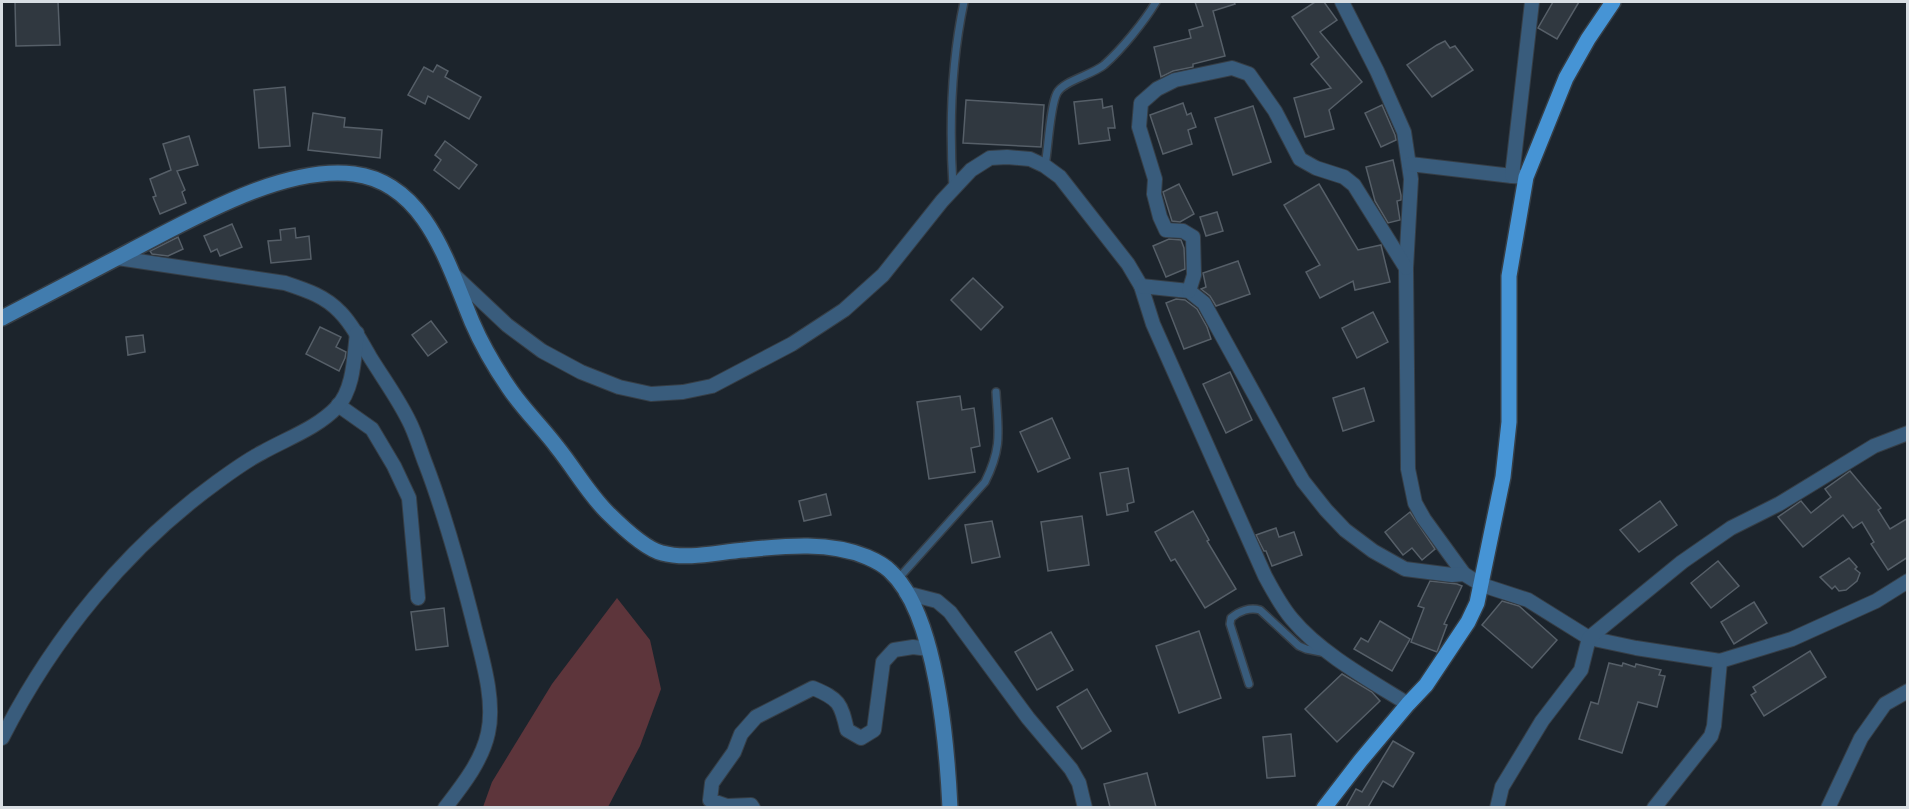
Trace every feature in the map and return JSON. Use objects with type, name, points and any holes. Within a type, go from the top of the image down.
[{"type":"main road","points":[[1324,807],[1360,760],[1426,685],[1468,622],[1477,603],[1503,477],[1509,422],[1509,276],[1519,176],[1566,78],[1588,39],[1613,2]]},
{"type":"main road","points":[[2,318],[184,223],[274,183],[303,176],[331,173],[356,174],[382,181],[400,192],[426,221],[454,275],[473,326],[510,389],[606,511],[638,539],[660,553],[691,556],[779,547],[811,546],[839,549],[866,557],[890,571],[906,593],[920,621],[929,649],[948,762],[950,807]]},
{"type":"street","points":[[1342,2],[1377,71],[1404,132],[1411,179],[1406,268],[1408,469],[1415,503],[1464,574],[1482,585],[1528,600],[1589,638],[1720,661],[1792,639],[1876,601],[1908,581]]},
{"type":"street","points":[[1410,164],[1519,176],[1533,2]]},
{"type":"street","points":[[1189,291],[1194,275],[1193,237],[1183,231],[1166,230],[1160,217],[1154,194],[1155,179],[1139,127],[1141,103],[1157,89],[1174,80],[1232,68],[1249,74],[1275,111],[1300,159],[1316,168],[1344,177],[1354,185],[1406,268]]},
{"type":"street","points":[[454,275],[507,325],[542,351],[581,372],[619,387],[651,394],[682,392],[712,386],[792,344],[844,310],[884,275],[971,170],[990,158],[1030,159],[1060,177],[1128,264],[1141,286],[1153,324],[1264,576],[1276,597],[1292,620],[1308,636],[1408,704]]},
{"type":"street","points":[[118,258],[285,283],[308,290],[327,300],[342,313],[390,386],[409,421],[443,510],[482,659],[489,710],[488,733],[480,755],[463,786],[445,807]]},
{"type":"street","points":[[1141,286],[1189,291],[1204,303],[1303,481],[1345,530],[1405,569],[1452,575],[1464,574]]},
{"type":"street","points":[[2,738],[30,685],[68,630],[93,598],[144,544],[216,483],[263,452],[324,419],[339,405],[347,390],[357,333]]},
{"type":"street","points":[[339,405],[372,429],[394,466],[409,498],[418,598]]},
{"type":"street","points":[[1497,807],[1502,787],[1542,721],[1581,670],[1589,638],[1682,562],[1731,528],[1779,504],[1874,446],[1908,433]]},
{"type":"street","points":[[906,593],[937,601],[950,612],[1028,718],[1071,769],[1079,783],[1085,807]]},
{"type":"street","points":[[753,807],[727,806],[710,800],[712,783],[734,752],[741,734],[756,717],[813,688],[834,697],[842,708],[847,730],[861,738],[874,730],[883,662],[894,650],[913,647],[929,649]]},
{"type":"street","points":[[1654,807],[1711,736],[1720,661]]},
{"type":"street","points":[[1828,807],[1861,738],[1885,704],[1908,691]]},
{"type":"lane","points":[[953,189],[950,139],[952,89],[957,37],[964,2]]},
{"type":"lane","points":[[1045,166],[1057,92],[1102,67],[1116,54],[1156,2]]},
{"type":"lane","points":[[897,580],[985,482],[994,463],[999,442],[996,392]]},
{"type":"lane","points":[[1250,684],[1230,624],[1231,618],[1253,608],[1260,610],[1299,646],[1335,656]]},
{"type":"shaded area","points":[[617,598],[650,640],[661,689],[640,746],[608,807],[483,807],[492,782],[552,684]]},
{"type":"building","points":[[15,2],[58,2],[60,45],[16,46]]},
{"type":"building","points":[[1195,2],[1234,2],[1235,4],[1213,11],[1225,56],[1193,64],[1193,67],[1173,71],[1161,77],[1154,47],[1191,38],[1189,30],[1203,26]]},
{"type":"building","points":[[1315,2],[1324,2],[1337,20],[1320,32],[1362,82],[1329,110],[1334,129],[1305,137],[1294,98],[1331,88],[1311,64],[1319,57],[1292,17]]},
{"type":"building","points":[[1553,2],[1579,2],[1557,39],[1538,28]]},
{"type":"building","points":[[1445,41],[1450,48],[1455,46],[1473,70],[1432,97],[1407,65]]},
{"type":"building","points":[[437,65],[448,71],[445,77],[481,97],[469,119],[428,96],[425,104],[408,95],[424,67],[433,72]]},
{"type":"building","points":[[285,87],[290,146],[259,148],[254,90]]},
{"type":"building","points":[[1102,99],[1103,108],[1112,106],[1115,128],[1108,128],[1110,140],[1079,144],[1074,102]]},
{"type":"building","points":[[966,100],[1044,105],[1041,147],[963,143]]},
{"type":"building","points":[[1183,103],[1187,115],[1191,113],[1196,127],[1188,130],[1192,144],[1163,154],[1150,115]]},
{"type":"building","points":[[1382,105],[1396,140],[1381,147],[1365,113]]},
{"type":"building","points":[[1253,106],[1271,162],[1233,175],[1215,118]]},
{"type":"building","points":[[313,113],[345,118],[344,127],[382,130],[380,158],[308,150]]},
{"type":"building","points":[[189,136],[198,165],[177,171],[185,190],[182,192],[186,203],[160,214],[153,197],[156,196],[150,179],[171,170],[163,144]]},
{"type":"building","points":[[445,141],[477,165],[459,189],[434,170],[441,160],[435,155]]},
{"type":"building","points":[[1393,160],[1401,195],[1401,200],[1397,201],[1400,220],[1388,223],[1375,201],[1366,167]]},
{"type":"building","points":[[1179,184],[1194,214],[1180,222],[1172,221],[1163,192]]},
{"type":"building","points":[[1319,184],[1358,250],[1381,245],[1390,282],[1355,290],[1353,281],[1320,298],[1306,272],[1320,265],[1284,205]]},
{"type":"building","points":[[1217,212],[1223,231],[1206,236],[1200,217]]},
{"type":"building","points":[[232,224],[242,247],[220,256],[217,249],[211,252],[204,236]]},
{"type":"building","points":[[295,228],[296,238],[309,236],[311,259],[271,263],[268,241],[281,240],[280,230]]},
{"type":"building","points":[[178,237],[183,249],[168,256],[152,254],[150,251]]},
{"type":"building","points":[[1169,239],[1181,240],[1184,248],[1185,269],[1166,277],[1153,246]]},
{"type":"building","points":[[1238,261],[1250,294],[1216,306],[1210,296],[1201,289],[1206,287],[1203,273]]},
{"type":"building","points":[[973,278],[1003,307],[981,330],[951,300]]},
{"type":"building","points":[[1176,299],[1185,300],[1197,309],[1211,339],[1184,349],[1166,303]]},
{"type":"building","points":[[1373,312],[1388,342],[1357,358],[1342,328]]},
{"type":"building","points":[[431,321],[447,342],[428,356],[412,335]]},
{"type":"building","points":[[320,327],[341,337],[336,347],[346,352],[339,371],[306,354]]},
{"type":"building","points":[[143,335],[145,352],[128,355],[126,337]]},
{"type":"building","points":[[1230,372],[1252,420],[1226,433],[1203,384]]},
{"type":"building","points":[[1364,388],[1374,421],[1343,431],[1333,398]]},
{"type":"building","points":[[960,396],[962,410],[974,408],[980,446],[971,448],[975,472],[929,479],[917,402]]},
{"type":"building","points":[[1052,418],[1070,458],[1038,472],[1020,432]]},
{"type":"building","points":[[1128,468],[1134,502],[1127,504],[1128,511],[1107,515],[1100,473]]},
{"type":"building","points":[[1850,471],[1881,508],[1878,510],[1890,529],[1908,518],[1908,557],[1888,570],[1871,544],[1874,542],[1862,522],[1853,528],[1843,515],[1803,547],[1778,517],[1801,501],[1811,513],[1831,497],[1825,489]]},
{"type":"building","points":[[826,494],[831,515],[804,521],[799,501]]},
{"type":"building","points":[[1660,501],[1677,525],[1639,552],[1620,530]]},
{"type":"building","points":[[1193,511],[1209,540],[1207,541],[1236,589],[1205,608],[1175,559],[1171,561],[1155,532]]},
{"type":"building","points":[[1410,512],[1435,549],[1422,560],[1412,548],[1403,555],[1385,532]]},
{"type":"building","points":[[1082,516],[1089,565],[1048,571],[1041,522]]},
{"type":"building","points":[[992,521],[1000,557],[972,563],[965,525]]},
{"type":"building","points":[[1276,528],[1279,537],[1294,532],[1302,555],[1272,566],[1256,535]]},
{"type":"building","points":[[1849,558],[1860,573],[1857,581],[1846,590],[1839,591],[1835,586],[1832,589],[1820,577]]},
{"type":"building","points":[[1718,561],[1739,586],[1711,608],[1691,583]]},
{"type":"building","points":[[1430,581],[1462,586],[1444,624],[1447,625],[1437,652],[1411,642],[1424,608],[1418,606]]},
{"type":"building","points":[[1502,601],[1519,606],[1557,640],[1532,668],[1482,625]]},
{"type":"building","points":[[1754,602],[1767,623],[1734,644],[1721,622]]},
{"type":"building","points":[[444,608],[448,646],[416,650],[411,612]]},
{"type":"building","points":[[1380,621],[1410,639],[1392,671],[1354,649],[1361,638],[1368,642]]},
{"type":"building","points":[[1199,631],[1221,698],[1179,713],[1156,646]]},
{"type":"building","points":[[1051,632],[1073,670],[1037,690],[1015,652]]},
{"type":"building","points":[[1810,651],[1826,677],[1764,716],[1751,695],[1756,692],[1753,687]]},
{"type":"building","points":[[1609,663],[1622,666],[1623,663],[1635,667],[1636,664],[1661,670],[1659,675],[1665,676],[1657,707],[1638,702],[1622,753],[1579,739],[1591,702],[1598,704]]},
{"type":"building","points":[[1342,674],[1372,692],[1380,701],[1337,742],[1305,709]]},
{"type":"building","points":[[1087,689],[1111,731],[1082,749],[1057,707]]},
{"type":"building","points":[[1291,734],[1295,776],[1267,778],[1263,737]]},
{"type":"building","points":[[1393,741],[1414,753],[1393,787],[1383,781],[1368,807],[1346,807],[1356,789],[1362,792]]},
{"type":"building","points":[[1147,773],[1156,807],[1110,807],[1104,784]]}]
